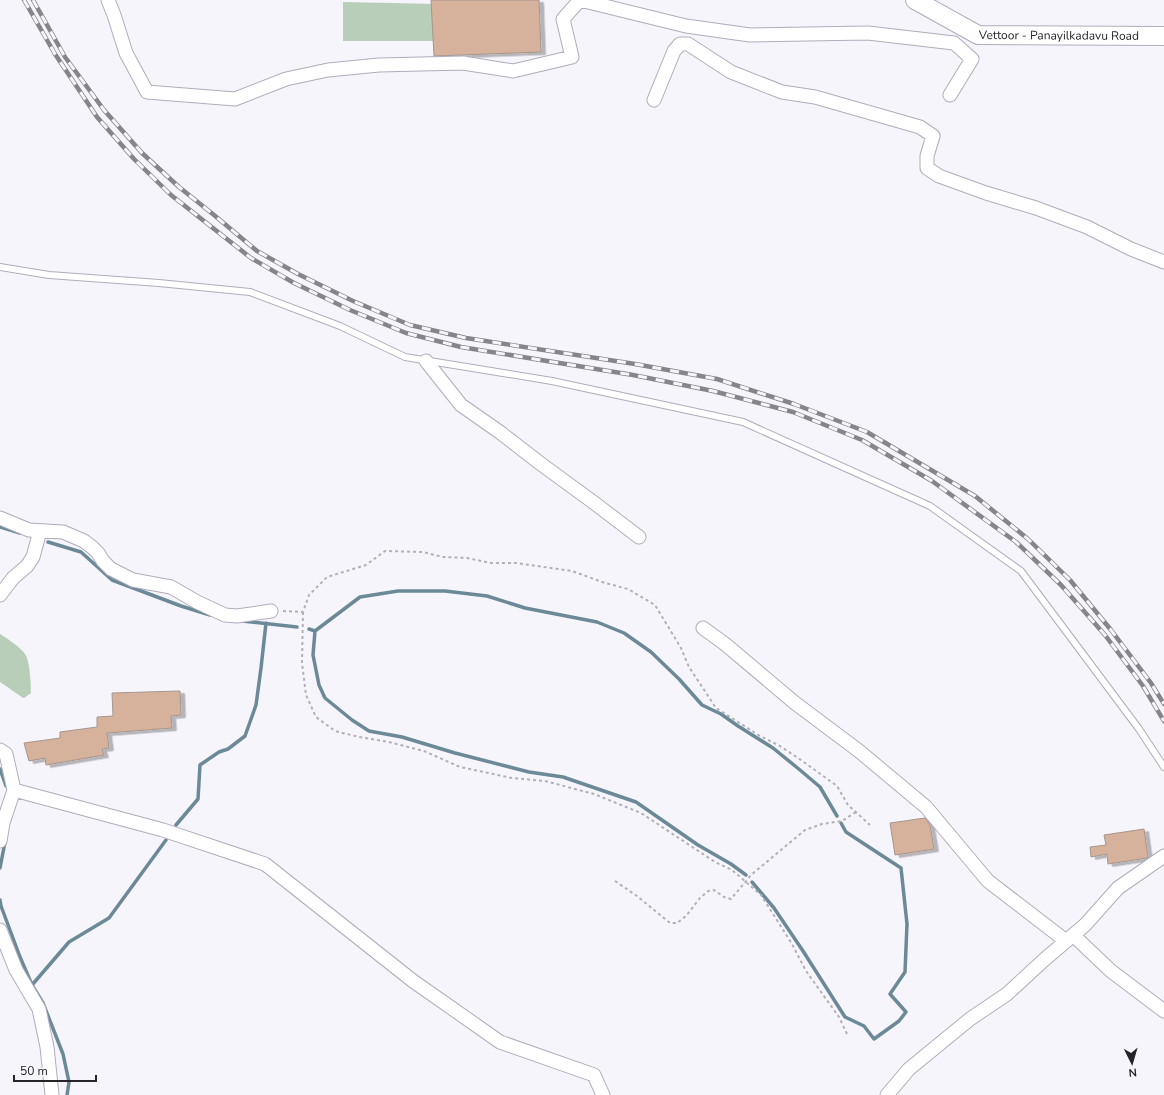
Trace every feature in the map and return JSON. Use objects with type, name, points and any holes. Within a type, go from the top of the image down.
[{"type":"main road","name":"Vettoor - Panayilkadavu Road","points":[[915,0],[978,35],[1164,36]]},
{"type":"street","points":[[108,0],[126,53],[147,92],[235,99],[286,79],[328,70],[379,65],[463,63],[513,71],[572,57],[563,19],[580,0],[686,26],[750,35],[868,33],[954,43],[972,59],[950,95]]},
{"type":"street","points":[[654,100],[674,51],[680,44],[688,44],[731,72],[782,92],[815,97],[920,127],[933,136],[927,156],[927,168],[939,176],[986,193],[1014,200],[1087,227],[1131,249],[1164,262]]},
{"type":"street","points":[[426,361],[461,405],[501,433],[540,464],[594,502],[639,537]]},
{"type":"street","points":[[0,518],[29,530],[63,532],[74,536],[93,548],[111,569],[133,580],[171,587],[197,602],[225,615],[237,616],[271,611]]},
{"type":"street","points":[[0,595],[13,578],[27,566],[33,557],[40,531]]},
{"type":"street","points":[[703,628],[725,644],[795,703],[858,751],[926,807],[988,881],[1070,938],[1164,1011]]},
{"type":"street","points":[[0,750],[6,754],[14,790],[3,823],[0,841]]},
{"type":"street","points":[[14,790],[163,830],[265,864],[413,980],[500,1042],[594,1075],[603,1095]]},
{"type":"street","points":[[887,1095],[909,1070],[970,1018],[1007,994],[1085,925],[1118,888],[1164,856]]},
{"type":"street","points":[[0,930],[16,970],[39,1009],[47,1047],[52,1095]]},
{"type":"lane","points":[[0,267],[49,276],[159,283],[250,292],[340,326],[405,357],[552,381],[743,422],[930,506],[1021,571],[1139,729],[1164,767]]},
{"type":"path","points":[[847,1034],[839,1017],[806,971],[792,944],[761,895],[732,870],[715,862],[640,813],[594,794],[545,781],[512,778],[460,767],[424,751],[335,731],[316,717],[306,695],[302,663],[303,612],[309,595],[327,577],[366,565],[385,551],[423,552],[443,557],[467,558],[491,563],[516,563],[572,571],[605,583],[628,589],[654,604],[681,648],[689,667],[716,708],[760,736],[780,746],[837,786],[848,805],[870,825]]},
{"type":"path","points":[[271,611],[303,612]]},
{"type":"path","points":[[615,881],[670,922],[677,923],[686,916],[700,898],[708,891],[714,890],[724,897],[731,899],[751,875],[805,830],[822,824],[842,821],[856,812]]},
{"type":"green space","points":[[343,2],[436,4],[437,41],[343,41]]},
{"type":"green space","points":[[0,634],[20,648],[27,657],[30,673],[31,693],[24,698],[0,682]]},
{"type":"building","points":[[431,0],[539,0],[541,52],[434,56]]},
{"type":"building","points":[[180,691],[181,715],[171,716],[172,728],[107,733],[109,748],[102,749],[104,755],[46,765],[45,758],[29,761],[24,743],[60,738],[60,732],[97,727],[97,717],[113,716],[112,693]]},
{"type":"building","points":[[925,818],[930,825],[934,849],[895,855],[890,823]]},
{"type":"building","points":[[1144,829],[1147,858],[1108,864],[1107,854],[1091,857],[1090,847],[1106,845],[1104,835]]},
{"type":"waterway","points":[[0,527],[20,533]]},
{"type":"waterway","points":[[48,542],[81,552],[112,580],[181,606],[210,615]]},
{"type":"waterway","points":[[315,631],[360,597],[398,591],[445,591],[487,596],[525,608],[597,622],[624,633],[651,652],[679,679],[702,705],[721,714],[773,748],[820,787],[837,816]]},
{"type":"waterway","points":[[242,621],[297,627]]},
{"type":"waterway","points":[[176,825],[198,799],[200,765],[219,752],[228,749],[245,736],[256,705],[266,623]]},
{"type":"waterway","points":[[309,629],[315,631],[313,655],[319,685],[325,698],[352,720],[369,731],[402,737],[455,753],[529,772],[563,777],[636,802],[698,845],[731,864],[746,875]]},
{"type":"waterway","points":[[0,769],[6,786]]},
{"type":"waterway","points":[[752,882],[774,908],[845,1017],[864,1026],[874,1039],[899,1021],[906,1012],[890,994],[905,972],[907,924],[901,868],[846,832],[841,823]]},
{"type":"waterway","points":[[32,985],[69,942],[109,918],[166,840]]},
{"type":"waterway","points":[[0,868],[5,842]]},
{"type":"waterway","points":[[0,900],[20,957],[32,985],[43,1003],[63,1054],[69,1082],[67,1095]]},
{"type":"railway","points":[[24,0],[55,54],[97,117],[134,159],[171,195],[251,258],[294,283],[350,310],[406,333],[461,347],[633,375],[713,391],[793,412],[862,440],[932,481],[1016,542],[1061,585],[1105,635],[1143,686],[1164,721]]},
{"type":"railway","points":[[33,0],[65,57],[104,110],[142,153],[179,187],[257,251],[298,274],[353,301],[410,325],[466,338],[635,364],[717,379],[794,404],[867,432],[975,496],[1028,539],[1070,580],[1111,630],[1151,683],[1164,704]]}]
